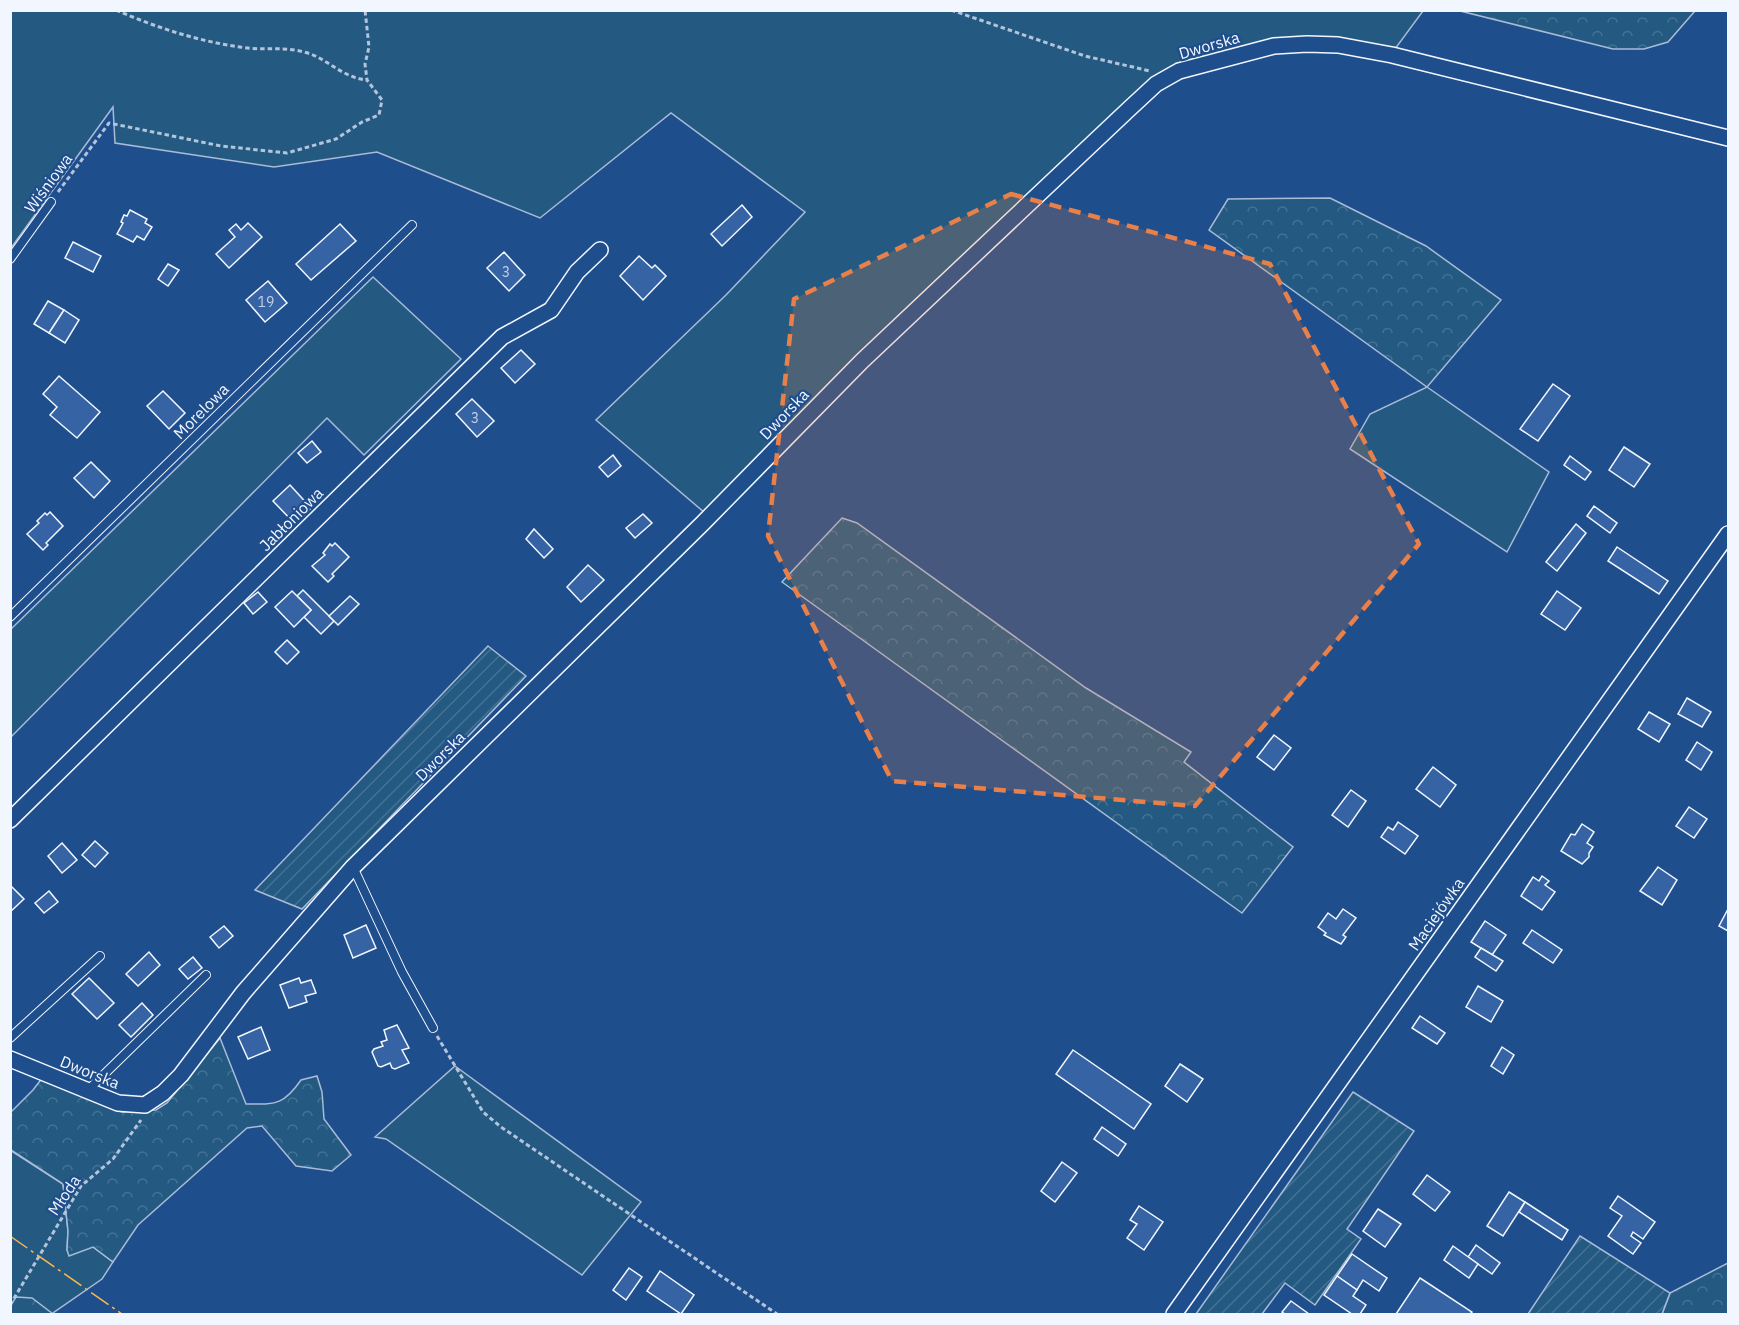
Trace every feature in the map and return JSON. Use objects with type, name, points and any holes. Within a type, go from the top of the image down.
[{"type":"street","name":"Dworska","points":[[10,1059],[118,1103],[145,1105],[163,1093],[181,1075],[243,993],[353,867],[703,523],[862,361],[1156,84],[1179,71],[1274,46],[1338,45],[1392,55],[1728,138]]},
{"type":"street","name":"Jabłoniowa","points":[[10,820],[502,337],[551,310],[578,272],[600,250]]},
{"type":"street","name":"Maciejówka","points":[[1174,1314],[1728,534]]},
{"type":"lane","name":"Wiśniowa","points":[[10,259],[51,202]]},
{"type":"lane","name":"Morelowa","points":[[10,617],[412,225]]},
{"type":"lane","points":[[353,867],[402,972],[433,1028]]},
{"type":"lane","points":[[10,1038],[100,956]]},
{"type":"lane","points":[[87,1091],[206,975]]},
{"type":"path","points":[[116,10],[156,27],[240,48],[292,49],[307,52],[357,79],[367,80],[365,64],[369,47],[365,10]]},
{"type":"path","points":[[951,10],[1085,56],[1151,71]]},
{"type":"path","name":"Wiśniowa","points":[[51,202],[109,123],[221,146],[287,153],[336,139],[362,122],[379,115],[382,100],[367,80]]},
{"type":"path","points":[[433,1028],[483,1112],[501,1127],[777,1314]]},
{"type":"path","name":"Młoda","points":[[10,1305],[81,1186],[113,1159],[124,1146],[141,1120],[145,1105]]},
{"type":"highlighted area","points":[[1011,194],[1270,264],[1419,544],[1195,806],[892,781],[768,536],[794,299]]},
{"type":"green space","points":[[11,11],[1423,11],[1395,49],[1330,39],[1157,75],[705,513],[596,420],[726,295],[805,212],[671,113],[540,218],[377,152],[274,167],[115,143],[113,107],[11,248]]},
{"type":"green space","points":[[1460,11],[1695,11],[1668,42],[1644,49],[1613,49]]},
{"type":"green space","points":[[1330,198],[1426,246],[1501,300],[1427,387],[1209,230],[1228,199]]},
{"type":"green space","points":[[373,277],[461,359],[364,455],[327,418],[11,737],[11,629]]},
{"type":"green space","points":[[1427,387],[1549,472],[1507,552],[1350,449],[1370,414]]},
{"type":"green space","points":[[842,518],[857,523],[1086,688],[1191,752],[1184,762],[1293,847],[1242,913],[782,582]]},
{"type":"green space","points":[[488,646],[526,676],[302,909],[255,890]]},
{"type":"green space","points":[[220,1038],[246,1104],[278,1102],[289,1095],[301,1080],[317,1076],[322,1092],[324,1119],[351,1155],[332,1171],[296,1166],[262,1126],[247,1128],[138,1225],[113,1262],[93,1247],[69,1256],[63,1184],[11,1150],[11,1112],[43,1077],[122,1112],[156,1110],[167,1103]]},
{"type":"green space","points":[[455,1066],[641,1202],[582,1275],[386,1139],[375,1137]]},
{"type":"green space","points":[[1353,1092],[1414,1131],[1347,1229],[1361,1239],[1315,1305],[1285,1283],[1262,1314],[1196,1314]]},
{"type":"green space","points":[[10,1150],[63,1184],[68,1231],[67,1250],[93,1247],[113,1262],[102,1279],[53,1314],[11,1314]]},
{"type":"green space","points":[[1580,1236],[1670,1293],[1662,1314],[1528,1314]]},
{"type":"green space","points":[[1728,1263],[1728,1314],[1662,1314],[1670,1293]]},
{"type":"green space","points":[[16,1297],[32,1298],[53,1314],[11,1314],[11,1305]]},
{"type":"building","points":[[742,205],[752,217],[722,246],[711,234]]},
{"type":"building","points":[[130,210],[147,219],[145,223],[152,227],[144,240],[137,236],[133,242],[117,234],[123,223],[121,222],[124,215],[127,216]]},
{"type":"building","points":[[248,223],[262,237],[229,268],[216,254],[235,237],[229,230],[236,224],[241,230]]},
{"type":"building","points":[[340,224],[356,241],[311,280],[296,264]]},
{"type":"building","points":[[73,242],[101,256],[93,272],[65,258]]},
{"type":"building","points":[[504,252],[525,275],[509,291],[487,268]]},
{"type":"building","points":[[639,256],[652,268],[655,265],[666,276],[643,300],[620,276]]},
{"type":"building","points":[[168,264],[179,270],[168,286],[158,279]]},
{"type":"building","points":[[268,281],[287,303],[265,322],[246,300]]},
{"type":"building","points":[[48,301],[64,310],[49,333],[34,324]]},
{"type":"building","points":[[64,310],[79,320],[65,343],[49,333]]},
{"type":"building","points":[[521,350],[535,364],[515,383],[501,368]]},
{"type":"building","points":[[59,376],[100,412],[77,438],[50,415],[57,407],[43,394]]},
{"type":"building","points":[[1553,384],[1570,396],[1538,441],[1520,429]]},
{"type":"building","points":[[163,391],[185,413],[169,429],[147,406]]},
{"type":"building","points":[[472,399],[494,421],[477,437],[456,414]]},
{"type":"building","points":[[312,441],[321,452],[307,463],[298,453]]},
{"type":"building","points":[[1624,447],[1650,464],[1634,487],[1609,470]]},
{"type":"building","points":[[613,455],[621,466],[608,477],[599,467]]},
{"type":"building","points":[[1570,456],[1591,472],[1585,480],[1564,465]]},
{"type":"building","points":[[91,462],[110,481],[94,498],[74,478]]},
{"type":"building","points":[[290,485],[311,508],[295,524],[273,501]]},
{"type":"building","points":[[1594,506],[1617,523],[1610,533],[1587,516]]},
{"type":"building","points":[[50,512],[63,526],[46,543],[48,545],[43,550],[27,534],[39,523],[37,521],[45,513],[47,515]]},
{"type":"building","points":[[643,514],[652,523],[635,538],[626,528]]},
{"type":"building","points":[[1576,524],[1586,533],[1557,571],[1546,562]]},
{"type":"building","points":[[534,529],[553,549],[544,558],[526,539]]},
{"type":"building","points":[[335,543],[349,557],[332,574],[334,576],[328,582],[312,566],[325,555],[323,553],[330,544],[332,546]]},
{"type":"building","points":[[1617,547],[1668,581],[1659,594],[1608,561]]},
{"type":"building","points":[[588,565],[604,580],[581,602],[567,587]]},
{"type":"building","points":[[303,590],[334,621],[321,634],[304,617],[311,610],[297,596]]},
{"type":"building","points":[[292,591],[311,610],[294,627],[275,607]]},
{"type":"building","points":[[1557,591],[1581,608],[1565,630],[1541,614]]},
{"type":"building","points":[[258,592],[267,602],[253,614],[244,603]]},
{"type":"building","points":[[350,596],[359,604],[338,625],[329,616]]},
{"type":"building","points":[[287,640],[299,652],[287,664],[275,652]]},
{"type":"building","points":[[1687,698],[1711,712],[1702,727],[1678,714]]},
{"type":"building","points":[[1649,712],[1670,724],[1659,742],[1638,729]]},
{"type":"building","points":[[1274,735],[1291,748],[1274,770],[1257,757]]},
{"type":"building","points":[[1697,742],[1712,752],[1701,770],[1686,760]]},
{"type":"building","points":[[1433,767],[1456,785],[1440,807],[1416,789]]},
{"type":"building","points":[[1351,790],[1366,801],[1348,827],[1332,815]]},
{"type":"building","points":[[1689,807],[1707,819],[1694,838],[1676,826]]},
{"type":"building","points":[[1398,822],[1418,836],[1405,854],[1381,837],[1388,827],[1393,830]]},
{"type":"building","points":[[1582,824],[1594,832],[1587,843],[1593,847],[1589,857],[1582,864],[1561,851],[1571,834],[1575,835]]},
{"type":"building","points":[[95,841],[108,853],[95,867],[82,855]]},
{"type":"building","points":[[62,843],[77,860],[62,873],[48,856]]},
{"type":"building","points":[[1658,867],[1677,880],[1662,905],[1640,891]]},
{"type":"building","points":[[1542,876],[1549,881],[1545,885],[1555,892],[1542,910],[1521,896],[1533,877],[1539,881]]},
{"type":"building","points":[[12,887],[24,899],[10,912],[10,889]]},
{"type":"building","points":[[49,891],[58,902],[44,913],[35,903]]},
{"type":"building","points":[[1343,909],[1356,918],[1343,935],[1346,937],[1341,944],[1324,935],[1326,933],[1318,927],[1328,913],[1336,919]]},
{"type":"building","points":[[1728,909],[1728,931],[1719,926]]},
{"type":"building","points":[[1485,921],[1506,935],[1492,955],[1471,942]]},
{"type":"building","points":[[366,925],[376,948],[353,958],[344,935]]},
{"type":"building","points":[[224,926],[233,936],[219,948],[210,937]]},
{"type":"building","points":[[1532,930],[1562,950],[1553,963],[1523,943]]},
{"type":"building","points":[[1481,948],[1503,961],[1496,971],[1475,957]]},
{"type":"building","points":[[149,952],[160,965],[138,986],[126,974]]},
{"type":"building","points":[[193,957],[202,968],[188,979],[179,969]]},
{"type":"building","points":[[89,978],[114,1003],[97,1019],[72,994]]},
{"type":"building","points":[[299,978],[301,983],[311,980],[316,993],[305,996],[307,1002],[289,1008],[280,985]]},
{"type":"building","points":[[1478,986],[1503,1001],[1491,1022],[1466,1007]]},
{"type":"building","points":[[142,1003],[153,1015],[131,1037],[119,1025]]},
{"type":"building","points":[[1420,1016],[1445,1033],[1437,1044],[1412,1028]]},
{"type":"building","points":[[397,1025],[409,1048],[402,1050],[409,1063],[395,1069],[390,1063],[378,1066],[372,1052],[383,1046],[381,1042],[387,1040],[384,1030]]},
{"type":"building","points":[[261,1027],[270,1050],[248,1059],[238,1037]]},
{"type":"building","points":[[1502,1047],[1514,1055],[1503,1074],[1491,1066]]},
{"type":"building","points":[[1073,1050],[1151,1104],[1134,1129],[1056,1074]]},
{"type":"building","points":[[1180,1064],[1203,1079],[1187,1102],[1165,1086]]},
{"type":"building","points":[[1102,1127],[1126,1144],[1118,1156],[1094,1139]]},
{"type":"building","points":[[1062,1162],[1077,1173],[1055,1202],[1041,1191]]},
{"type":"building","points":[[1427,1175],[1450,1192],[1435,1211],[1413,1194]]},
{"type":"building","points":[[1509,1192],[1525,1202],[1503,1236],[1487,1226]]},
{"type":"building","points":[[1618,1196],[1655,1222],[1643,1239],[1633,1232],[1631,1236],[1641,1243],[1633,1254],[1608,1236],[1622,1216],[1610,1208]]},
{"type":"building","points":[[1525,1202],[1568,1230],[1562,1240],[1519,1212]]},
{"type":"building","points":[[1139,1206],[1163,1222],[1144,1250],[1127,1238],[1137,1224],[1130,1220]]},
{"type":"building","points":[[1378,1209],[1401,1224],[1385,1247],[1363,1231]]},
{"type":"building","points":[[1476,1245],[1500,1263],[1492,1274],[1468,1257]]},
{"type":"building","points":[[1453,1246],[1478,1264],[1469,1278],[1444,1260]]},
{"type":"building","points":[[1352,1254],[1387,1278],[1379,1291],[1363,1280],[1357,1290],[1337,1276]]},
{"type":"building","points":[[629,1268],[642,1277],[626,1300],[613,1290]]},
{"type":"building","points":[[660,1271],[694,1295],[681,1314],[647,1291]]},
{"type":"building","points":[[1337,1276],[1357,1290],[1353,1296],[1366,1305],[1360,1314],[1352,1314],[1324,1295]]},
{"type":"building","points":[[1420,1278],[1472,1312],[1470,1314],[1396,1314]]},
{"type":"building","points":[[1291,1301],[1309,1314],[1282,1312]]},
{"type":"power","points":[[10,1236],[122,1314]]}]
